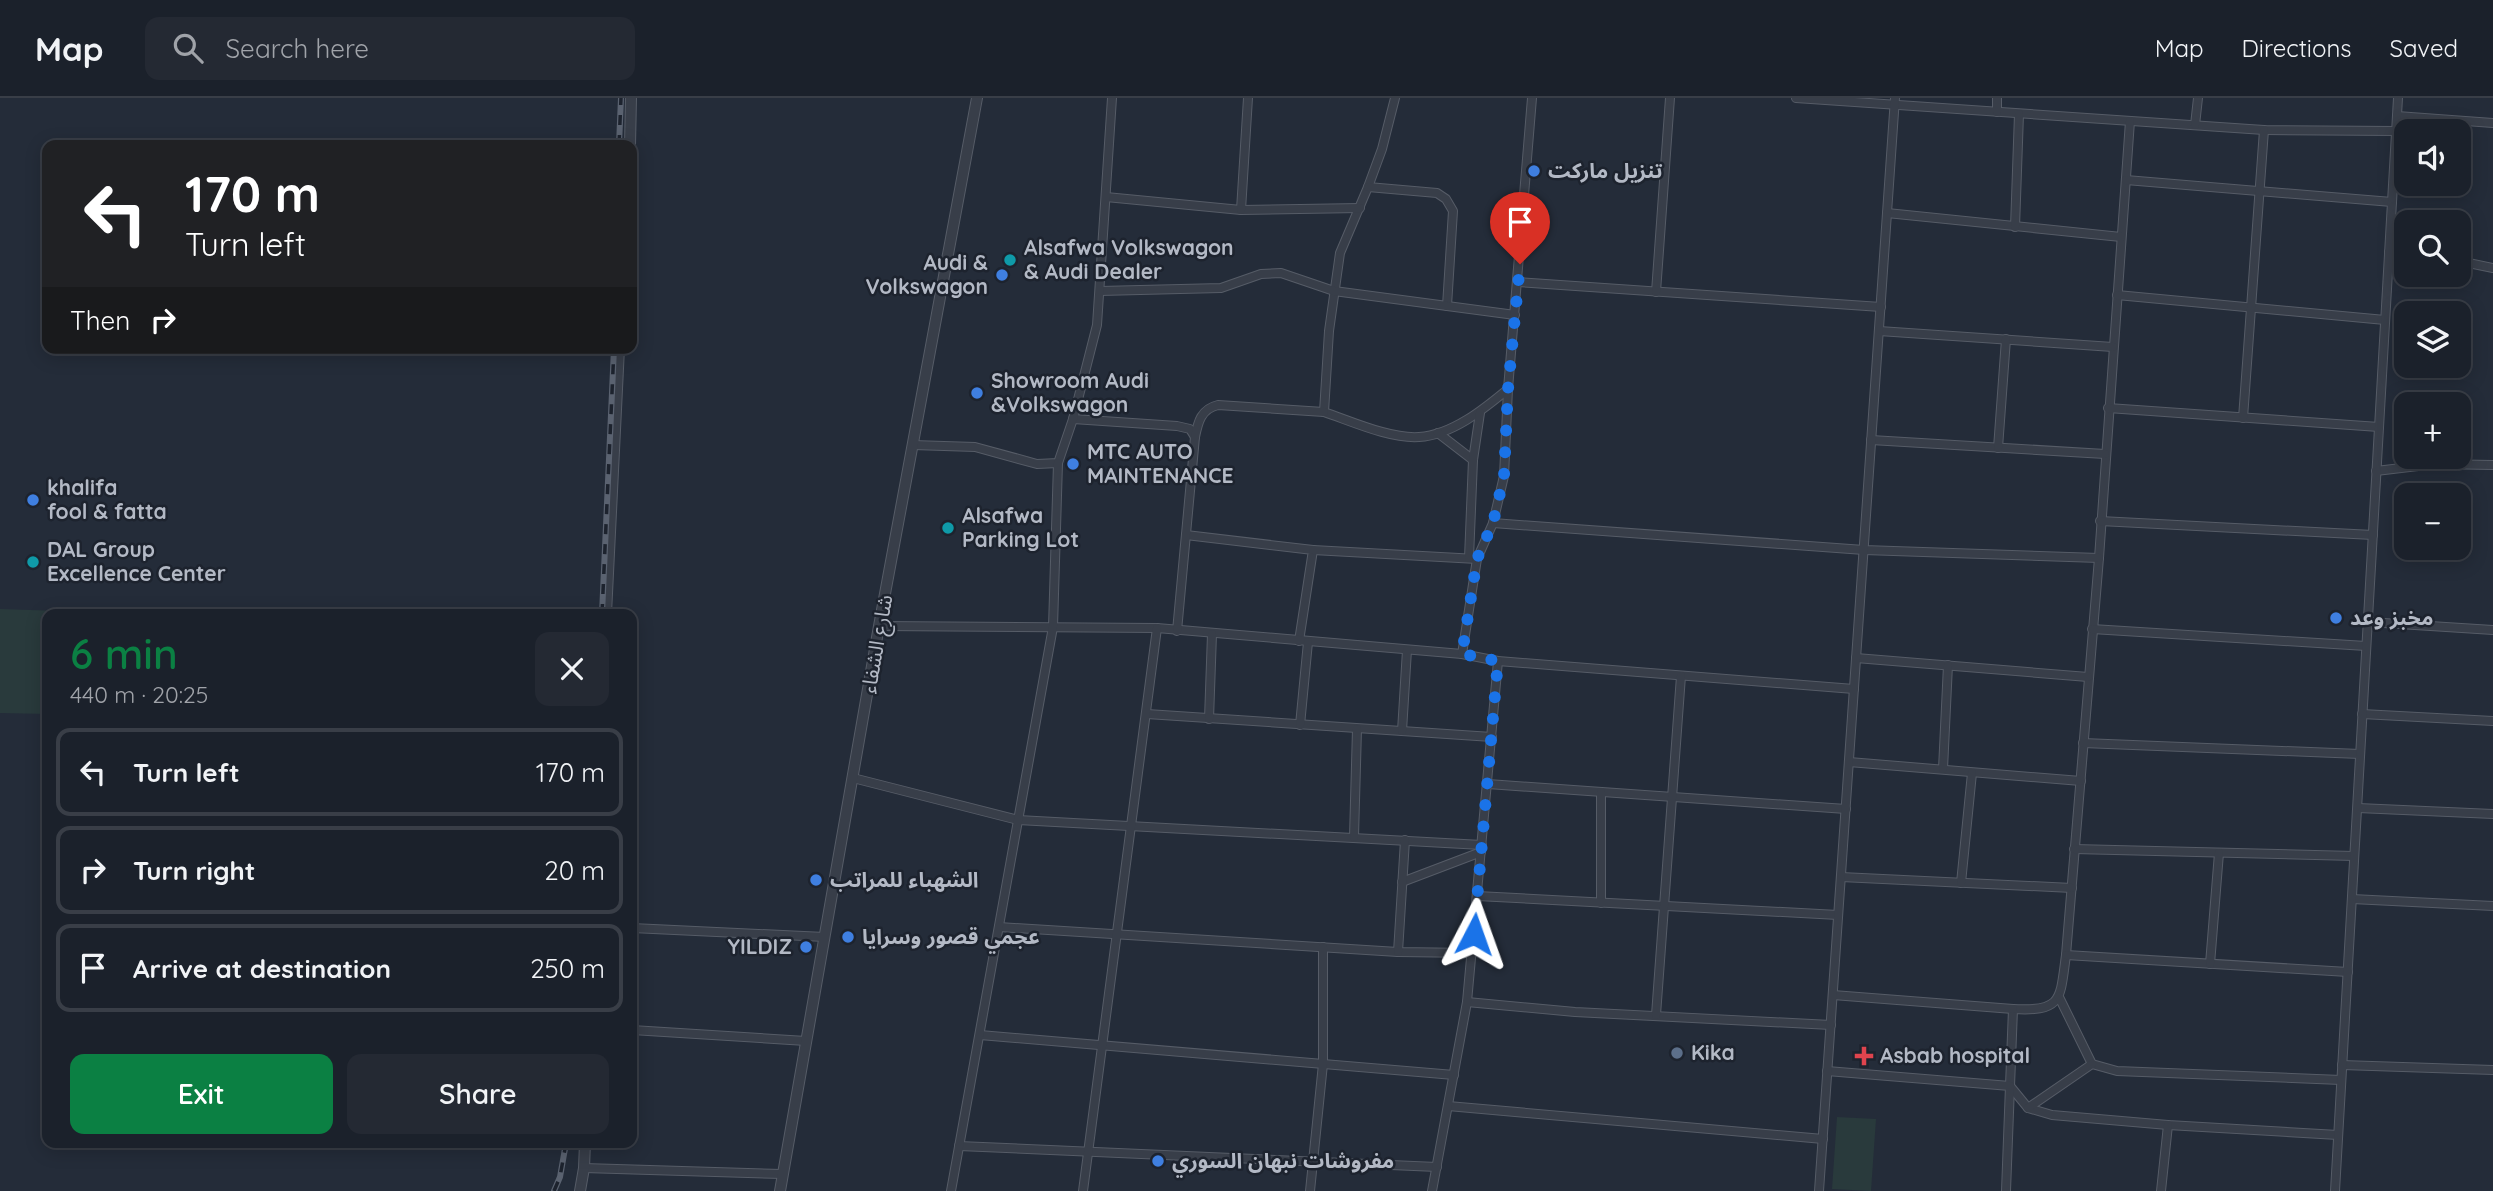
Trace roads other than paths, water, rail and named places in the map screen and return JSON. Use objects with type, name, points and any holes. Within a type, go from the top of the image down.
[{"type":"street","points":[[630,140],[631,98]]},
{"type":"street","name":"شارع الشفاء","points":[[780,1191],[977,98]]},
{"type":"street","points":[[951,1191],[1053,627],[1058,463],[1073,419],[1097,325],[1112,98]]},
{"type":"street","points":[[1241,210],[1248,98]]},
{"type":"street","points":[[1324,412],[1334,291],[1340,253],[1382,149],[1395,98]]},
{"type":"street","points":[[1473,559],[1493,523],[1504,476],[1508,389],[1532,98]]},
{"type":"street","points":[[1656,292],[1670,98]]},
{"type":"street","points":[[1796,98],[1895,102],[2019,114],[2264,130],[2394,131]]},
{"type":"street","points":[[1997,98],[1997,112]]},
{"type":"street","points":[[2195,125],[2198,98]]},
{"type":"street","points":[[2398,98],[2397,117],[2493,123]]},
{"type":"street","points":[[1819,1191],[1895,102]]},
{"type":"street","points":[[2015,227],[2019,114]]},
{"type":"street","points":[[1833,995],[2040,1010],[2059,997],[2066,955],[2081,781],[2130,121]]},
{"type":"street","points":[[2243,418],[2264,130]]},
{"type":"street","points":[[2335,1191],[2394,166]]},
{"type":"street","points":[[2126,180],[2392,201]]},
{"type":"street","points":[[1368,187],[1437,193],[1446,199],[1453,211],[1447,306]]},
{"type":"street","points":[[1106,197],[1241,210],[1360,208]]},
{"type":"street","points":[[1887,213],[2121,237]]},
{"type":"street","points":[[2389,252],[2394,252]]},
{"type":"street","points":[[2471,263],[2493,268]]},
{"type":"street","points":[[1100,291],[1221,288],[1261,274],[1281,273],[1334,291],[1516,315]]},
{"type":"street","points":[[1518,282],[1881,307]]},
{"type":"street","points":[[2117,295],[2385,320]]},
{"type":"street","points":[[1879,331],[2113,347]]},
{"type":"street","points":[[1998,448],[2006,340]]},
{"type":"street","points":[[606,609],[619,354]]},
{"type":"street","points":[[1177,631],[1195,437],[1198,421],[1205,411],[1218,405],[1324,412],[1402,436],[1419,437],[1438,433],[1480,413],[1508,389]]},
{"type":"street","points":[[2108,408],[2379,427]]},
{"type":"street","points":[[1462,654],[1473,559],[1473,460],[1480,413]]},
{"type":"street","points":[[1073,419],[1177,426],[1191,429],[1195,437]]},
{"type":"street","points":[[1438,433],[1473,460]]},
{"type":"street","points":[[1871,440],[2105,454]]},
{"type":"street","points":[[913,445],[975,447],[1037,464],[1058,463]]},
{"type":"street","points":[[2376,471],[2435,464],[2493,465]]},
{"type":"street","points":[[2100,521],[2373,535]]},
{"type":"street","points":[[1493,523],[1864,550],[2099,558]]},
{"type":"street","points":[[1186,535],[1313,550],[1473,559]]},
{"type":"street","points":[[1300,725],[1303,641],[1313,550]]},
{"type":"street","points":[[2368,622],[2493,630]]},
{"type":"street","points":[[880,626],[1157,628],[1462,654],[1498,661],[1854,689]]},
{"type":"street","points":[[1083,1191],[1157,628]]},
{"type":"street","points":[[2092,629],[2366,646]]},
{"type":"street","points":[[1209,719],[1212,634]]},
{"type":"street","points":[[1402,732],[1407,650]]},
{"type":"street","points":[[1856,657],[2088,677]]},
{"type":"street","points":[[1432,1191],[1467,1002],[1498,661]]},
{"type":"street","points":[[1943,769],[1948,665]]},
{"type":"street","points":[[1656,1014],[1681,676]]},
{"type":"street","points":[[1147,714],[1492,737]]},
{"type":"street","points":[[2362,714],[2493,721]]},
{"type":"street","points":[[1354,838],[1357,729]]},
{"type":"street","points":[[2083,743],[2360,754]]},
{"type":"street","points":[[1849,762],[2081,781]]},
{"type":"street","points":[[1961,883],[1972,772]]},
{"type":"street","points":[[853,778],[1018,820],[1405,840],[1481,848]]},
{"type":"street","points":[[1488,784],[1846,809]]},
{"type":"street","points":[[1601,792],[1601,902]]},
{"type":"street","points":[[2358,808],[2493,814]]},
{"type":"street","points":[[1398,952],[1405,840]]},
{"type":"street","points":[[1402,882],[1481,848]]},
{"type":"street","points":[[2074,849],[2354,856]]},
{"type":"street","points":[[2210,964],[2219,853]]},
{"type":"street","points":[[1841,877],[2072,888]]},
{"type":"street","points":[[1477,896],[1838,915]]},
{"type":"street","points":[[2352,899],[2493,906]]},
{"type":"street","points":[[999,927],[1398,952],[1472,953]]},
{"type":"street","points":[[637,928],[825,937]]},
{"type":"street","points":[[1310,1191],[1324,1064],[1322,947]]},
{"type":"street","points":[[2066,955],[2348,972]]},
{"type":"street","points":[[2059,997],[2092,1064],[2118,1071],[2342,1080]]},
{"type":"street","points":[[1467,1002],[1575,1012],[1656,1014],[1831,1025]]},
{"type":"street","points":[[2006,1191],[2013,1009]]},
{"type":"street","points":[[637,1030],[806,1041]]},
{"type":"street","points":[[979,1035],[1454,1075]]},
{"type":"street","points":[[2028,1108],[2092,1064]]},
{"type":"street","points":[[2343,1065],[2493,1070]]},
{"type":"street","points":[[1828,1071],[2010,1086],[2028,1108],[2052,1115],[2338,1135]]},
{"type":"street","points":[[1448,1106],[1823,1139]]},
{"type":"street","points":[[2161,1191],[2168,1125]]},
{"type":"street","points":[[959,1146],[1437,1167]]},
{"type":"street","points":[[580,1191],[585,1148]]},
{"type":"street","points":[[584,1168],[782,1174]]},
{"type":"railway","points":[[619,140],[621,98]]},
{"type":"railway","points":[[602,609],[614,354]]},
{"type":"railway","points":[[554,1191],[560,1177],[565,1148]]},
{"type":"place","name":"تنزيل ماركت","points":[[1534,171]]},
{"type":"place","name":"Alsafwa Volkswagon & Audi Dealer","points":[[1010,260]]},
{"type":"place","name":"Audi & Volkswagon","points":[[1002,275]]},
{"type":"place","name":"Showroom Audi &Volkswagon","points":[[977,393]]},
{"type":"place","name":"MTC AUTO MAINTENANCE","points":[[1073,464]]},
{"type":"place","name":"khalifa fool & fatta","points":[[33,500]]},
{"type":"place","name":"Alsafwa Parking Lot","points":[[948,528]]},
{"type":"place","name":"DAL Group Excellence Center","points":[[33,562]]},
{"type":"place","name":"مخبز وعد","points":[[2336,618]]},
{"type":"place","name":"الشهباء للمراتب","points":[[816,880]]},
{"type":"place","name":"عجمي قصور وسرايا","points":[[848,937]]},
{"type":"place","name":"YILDIZ","points":[[806,947]]},
{"type":"place","name":"Kika","points":[[1677,1053]]},
{"type":"place","name":"Asbab hospital","points":[[1864,1056]]},
{"type":"place","name":"مفروشات نبهان السوري","points":[[1158,1161]]}]
